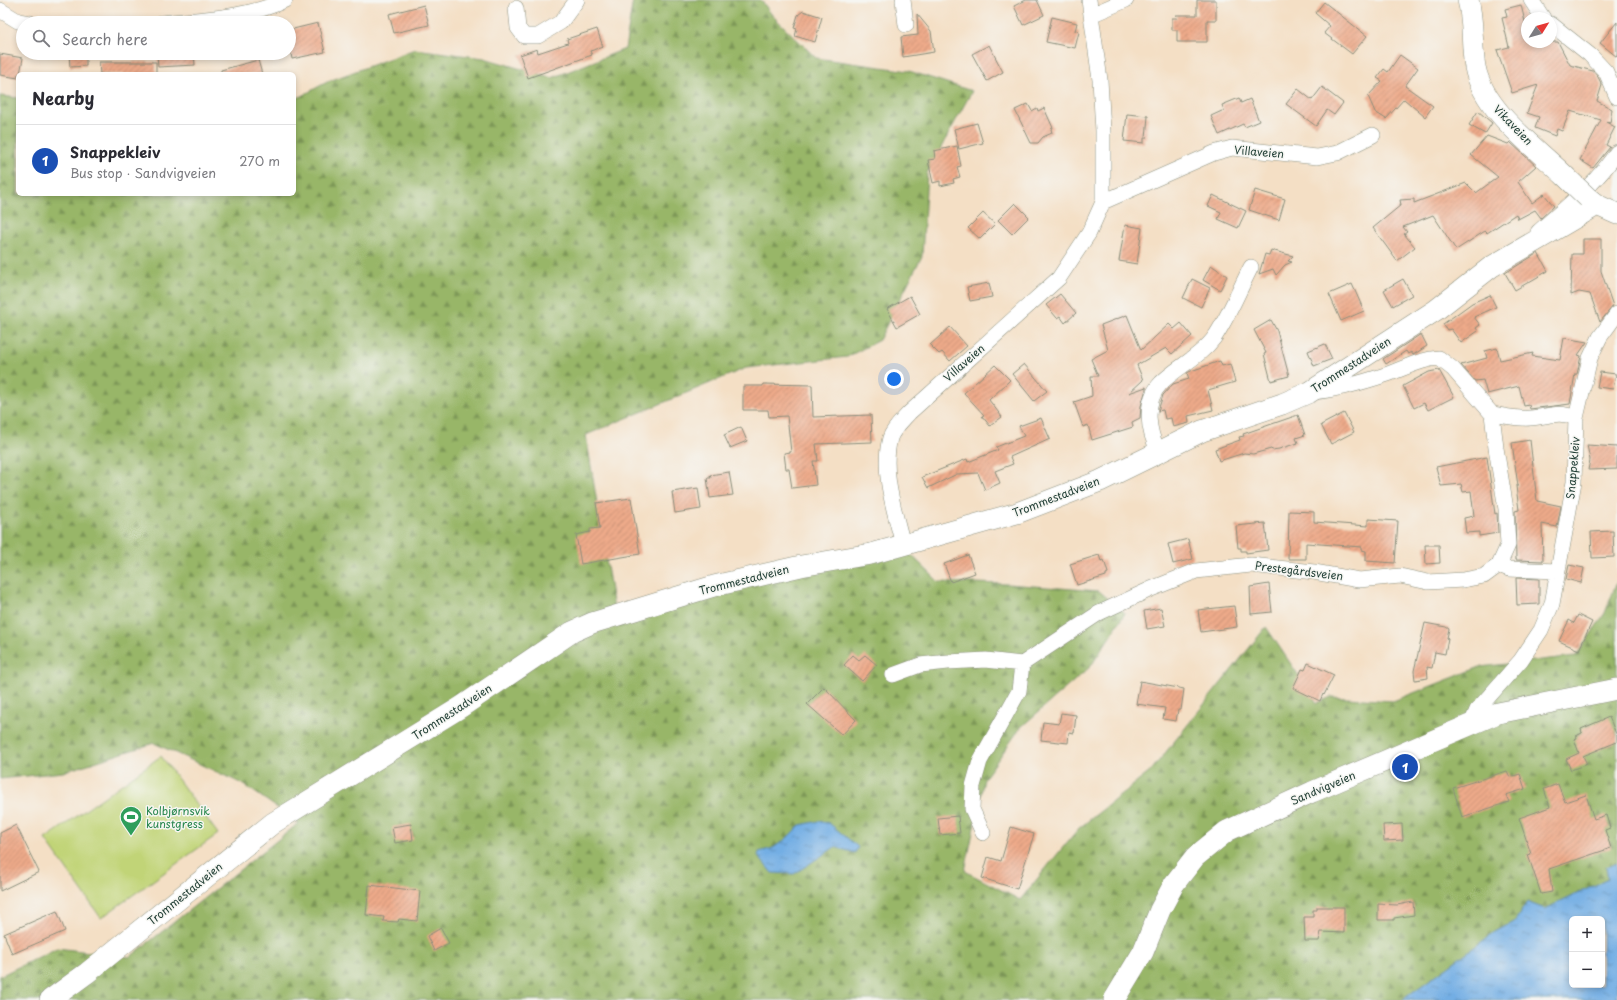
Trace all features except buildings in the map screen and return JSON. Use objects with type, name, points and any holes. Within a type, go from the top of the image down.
[{"type":"main road","name":"Vikaveien","points":[[1468,0],[1475,67],[1482,86],[1491,102],[1518,131],[1593,202],[1617,214]]},
{"type":"main road","name":"Trommestadveien","points":[[50,1000],[86,973],[273,823],[462,707],[572,632],[604,619],[714,586],[801,566],[871,554],[1017,513],[1100,480],[1202,431],[1282,404],[1310,392],[1436,310],[1491,268],[1593,202]]},
{"type":"main road","name":"Sandvigveien","points":[[1114,1000],[1139,958],[1160,910],[1174,884],[1195,857],[1206,846],[1227,831],[1249,819],[1471,724],[1498,714],[1617,689]]},
{"type":"street","points":[[224,16],[247,12],[285,0]]},
{"type":"street","points":[[516,8],[518,28],[524,36],[538,36],[561,22],[577,0]]},
{"type":"street","points":[[903,0],[906,25]]},
{"type":"street","name":"Villaveien","points":[[903,545],[890,485],[887,457],[891,436],[914,408],[1059,278],[1089,233],[1103,202],[1103,131],[1100,80],[1089,0]]},
{"type":"street","points":[[1091,15],[1126,0]]},
{"type":"street","points":[[1531,0],[1539,12]]},
{"type":"street","points":[[0,10],[16,20]]},
{"type":"street","points":[[1557,29],[1590,54],[1606,72],[1617,98]]},
{"type":"street","name":"Villaveien","points":[[1103,202],[1214,153],[1232,148],[1317,158],[1337,153],[1373,135]]},
{"type":"street","name":"Trommestadveien","points":[[1491,268],[1537,232],[1573,201],[1611,161],[1617,152]]},
{"type":"street","points":[[1159,452],[1153,441],[1149,421],[1152,397],[1161,384],[1190,362],[1214,338],[1251,268]]},
{"type":"street","name":"Snappekleiv","points":[[1471,724],[1476,710],[1521,660],[1541,630],[1552,604],[1574,482],[1576,418],[1590,358],[1600,337],[1617,314]]},
{"type":"street","points":[[1310,392],[1330,391],[1388,374],[1427,359],[1439,358],[1454,369],[1492,414],[1506,509],[1508,545],[1499,565],[1509,569],[1557,571]]},
{"type":"street","points":[[1492,414],[1511,418],[1530,418],[1563,413],[1576,418]]},
{"type":"street","name":"Prestegårdsveien","points":[[1022,664],[1099,613],[1196,570],[1251,565],[1314,572],[1359,580],[1400,576],[1428,582],[1463,580],[1484,576],[1499,565]]},
{"type":"street","points":[[893,675],[920,665],[941,663],[986,660],[1022,664],[1019,691],[999,729],[980,760],[973,786],[972,809],[983,833]]},
{"type":"green space","points":[[633,0],[761,0],[772,15],[816,58],[909,71],[972,91],[927,173],[922,256],[879,340],[847,357],[746,368],[586,435],[614,609],[903,547],[939,582],[1007,584],[1099,591],[1125,613],[1091,666],[1021,727],[984,779],[965,871],[1020,900],[1078,829],[1150,772],[1266,627],[1317,703],[1331,697],[1393,701],[1480,667],[1576,656],[1605,613],[1617,582],[1617,863],[1606,867],[1608,879],[1545,909],[1527,902],[1515,921],[1495,932],[1402,1000],[0,1000],[0,976],[57,948],[130,957],[299,823],[243,784],[154,743],[63,772],[0,779],[0,96],[16,98],[16,196],[296,196],[296,99],[329,81],[415,49],[484,58],[552,78],[625,49]]},
{"type":"green space","name":"Kolbjørnsvik kunstgress","points":[[161,756],[218,834],[101,918],[45,839]]},
{"type":"water","points":[[819,821],[829,823],[858,847],[855,853],[835,847],[794,874],[772,873],[758,856],[759,852],[773,848],[786,839],[800,825]]},
{"type":"water","points":[[1617,863],[1617,1000],[1402,1000],[1495,932],[1515,921],[1527,902],[1545,909],[1608,879],[1606,867]]},
{"type":"place","name":"Snappekleiv","points":[[1405,767]]},
{"type":"place","name":"Kolbjørnsvik kunstgress","points":[[131,836]]}]
